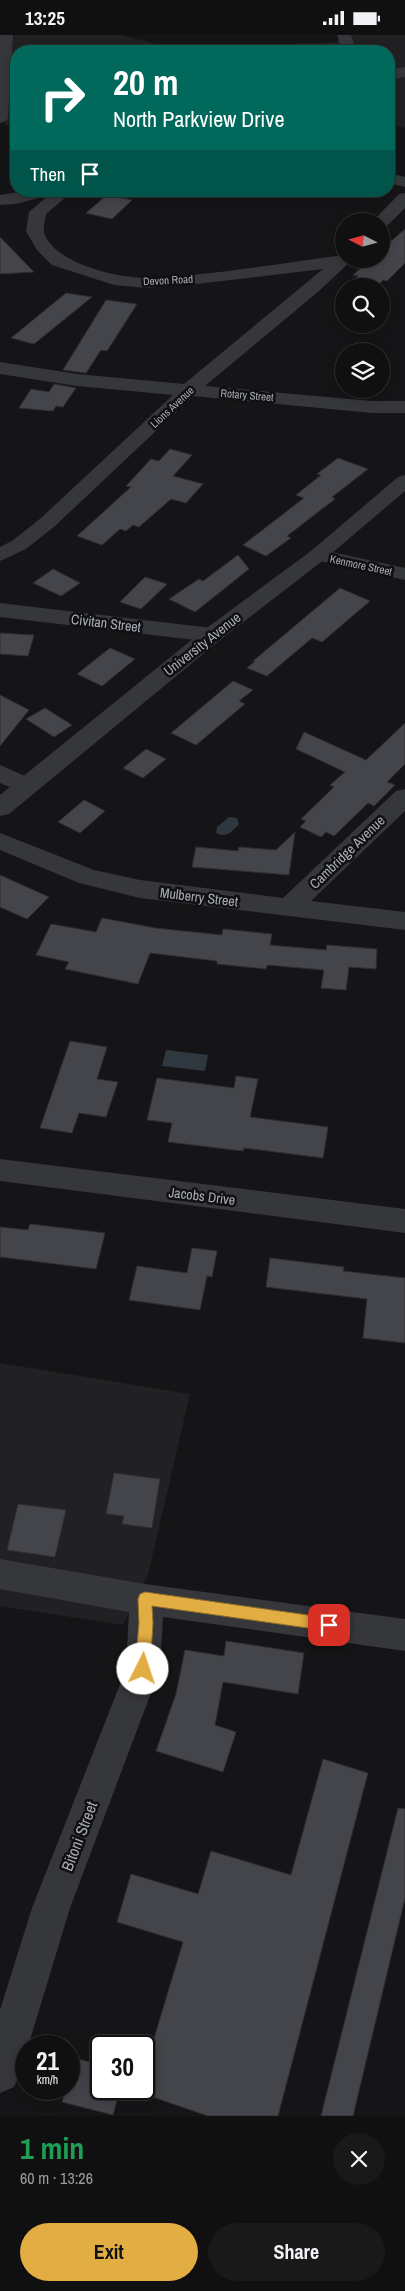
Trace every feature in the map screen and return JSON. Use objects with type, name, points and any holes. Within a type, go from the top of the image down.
[{"type":"street","points":[[0,119],[6,35]]},
{"type":"street","points":[[8,200],[20,197]]},
{"type":"street","points":[[8,200],[32,205],[38,212],[57,197]]},
{"type":"street","points":[[390,213],[405,198]]},
{"type":"street","name":"Devon Road","points":[[38,212],[35,231],[43,246],[58,261],[114,280],[146,283],[189,280],[335,261]]},
{"type":"street","name":"Lions Avenue","points":[[0,555],[19,545],[48,522],[190,389],[335,267]]},
{"type":"street","name":"Rotary Street","points":[[0,369],[77,380],[372,407],[405,407]]},
{"type":"street","name":"University Avenue","points":[[0,809],[212,635],[318,555],[405,481]]},
{"type":"street","name":"Kenmore Street","points":[[318,555],[405,574]]},
{"type":"street","name":"Civitan Street","points":[[0,610],[212,635]]},
{"type":"street","points":[[0,773],[26,786]]},
{"type":"street","name":"Cambridge Avenue","points":[[288,908],[405,797]]},
{"type":"street","name":"Mulberry Street","points":[[0,841],[88,877],[140,889],[405,921]]},
{"type":"street","name":"Jacobs Drive","points":[[0,1170],[405,1221]]},
{"type":"street","points":[[0,1574],[145,1599],[405,1635]]},
{"type":"street","name":"Bitoni Street","points":[[0,2073],[51,1908],[143,1669],[146,1623],[145,1599]]},
{"type":"shaded area","points":[[4,35],[121,35],[165,45],[10,45],[10,126],[5,126]]},
{"type":"shaded area","points":[[345,35],[405,35],[405,128],[395,126],[395,45],[264,45],[336,42]]},
{"type":"shaded area","points":[[229,817],[237,818],[239,824],[232,832],[226,835],[216,833],[217,827]]},
{"type":"shaded area","points":[[166,1050],[208,1055],[205,1071],[162,1066]]},
{"type":"shaded area","points":[[0,1363],[190,1394],[148,1575],[123,1625],[0,1606]]},
{"type":"building","points":[[105,197],[132,200],[112,219],[86,213]]},
{"type":"building","points":[[405,229],[405,263],[390,278],[356,278],[358,276],[353,275],[361,268],[390,268],[390,242]]},
{"type":"building","points":[[0,237],[34,272],[0,274]]},
{"type":"building","points":[[66,293],[92,297],[34,344],[11,338]]},
{"type":"building","points":[[106,300],[137,304],[107,351],[101,350],[86,373],[63,370]]},
{"type":"building","points":[[54,384],[76,388],[63,407],[56,406],[53,411],[19,408],[31,389],[49,392]]},
{"type":"building","points":[[170,449],[192,455],[173,476],[203,484],[186,503],[171,499],[139,527],[133,525],[126,531],[120,529],[102,545],[77,536],[131,487],[126,486],[151,459],[159,461]]},
{"type":"building","points":[[338,458],[368,469],[332,497],[335,499],[287,536],[291,538],[266,556],[243,545],[304,498],[296,495],[321,475],[317,474]]},
{"type":"building","points":[[238,555],[249,569],[195,612],[169,599],[199,579],[203,581]]},
{"type":"building","points":[[53,569],[80,583],[61,596],[33,583]]},
{"type":"building","points":[[145,577],[167,584],[141,609],[120,602]]},
{"type":"building","points":[[340,588],[370,601],[322,642],[312,638],[267,676],[247,668],[255,661],[253,661]]},
{"type":"building","points":[[0,633],[34,635],[28,656],[0,654]]},
{"type":"building","points":[[110,648],[135,659],[102,686],[77,674]]},
{"type":"building","points":[[233,681],[253,690],[239,701],[245,704],[196,745],[171,733]]},
{"type":"building","points":[[0,695],[29,710],[0,746]]},
{"type":"building","points":[[45,708],[72,725],[54,737],[26,719]]},
{"type":"building","points":[[405,723],[405,764],[387,782],[395,785],[374,806],[368,803],[334,836],[326,832],[321,837],[300,827],[306,821],[301,819],[334,787],[330,785],[345,772],[296,749],[304,732],[366,760]]},
{"type":"building","points":[[146,749],[166,759],[143,778],[123,768]]},
{"type":"building","points":[[84,800],[105,811],[80,833],[58,822]]},
{"type":"building","points":[[295,832],[289,875],[192,867],[196,847],[238,851],[239,847],[276,850]]},
{"type":"building","points":[[0,875],[49,897],[27,919],[0,907]]},
{"type":"building","points":[[102,918],[155,928],[222,935],[223,929],[272,934],[270,945],[326,950],[327,945],[377,949],[376,969],[349,967],[346,990],[321,988],[324,970],[267,965],[266,969],[217,964],[217,961],[150,953],[138,984],[65,969],[69,962],[36,955],[51,924],[96,932]]},
{"type":"building","points":[[70,1041],[107,1047],[97,1079],[118,1082],[106,1117],[79,1113],[72,1133],[40,1128]]},
{"type":"building","points":[[236,1076],[258,1079],[250,1117],[328,1127],[323,1158],[244,1148],[243,1151],[168,1142],[172,1123],[147,1120],[157,1078],[234,1088]]},
{"type":"building","points":[[30,1224],[105,1233],[96,1269],[0,1257],[0,1227],[28,1230]]},
{"type":"building","points":[[192,1248],[217,1251],[212,1277],[207,1276],[200,1310],[129,1300],[137,1266],[187,1273]]},
{"type":"building","points":[[270,1258],[344,1267],[343,1271],[405,1278],[405,1343],[363,1338],[367,1299],[266,1287]]},
{"type":"building","points":[[114,1473],[160,1479],[152,1528],[122,1524],[124,1516],[106,1514]]},
{"type":"building","points":[[18,1504],[66,1510],[55,1557],[7,1550]]},
{"type":"building","points":[[226,1641],[304,1653],[298,1694],[223,1682],[215,1725],[236,1732],[223,1772],[156,1751],[176,1694],[185,1650],[224,1656]]},
{"type":"building","points":[[323,1759],[368,1773],[278,2116],[208,2116],[155,2098],[155,2035],[183,1942],[117,1922],[131,1874],[198,1894],[211,1851],[291,1875]]},
{"type":"building","points":[[398,1808],[405,1809],[405,1898],[353,2116],[321,2116]]},
{"type":"building","points":[[80,2060],[90,2062],[90,2100],[117,2100],[113,2115],[62,2102],[63,2100],[80,2100]]},
{"type":"route","points":[[143,1669],[146,1623],[145,1599],[329,1625]]}]
